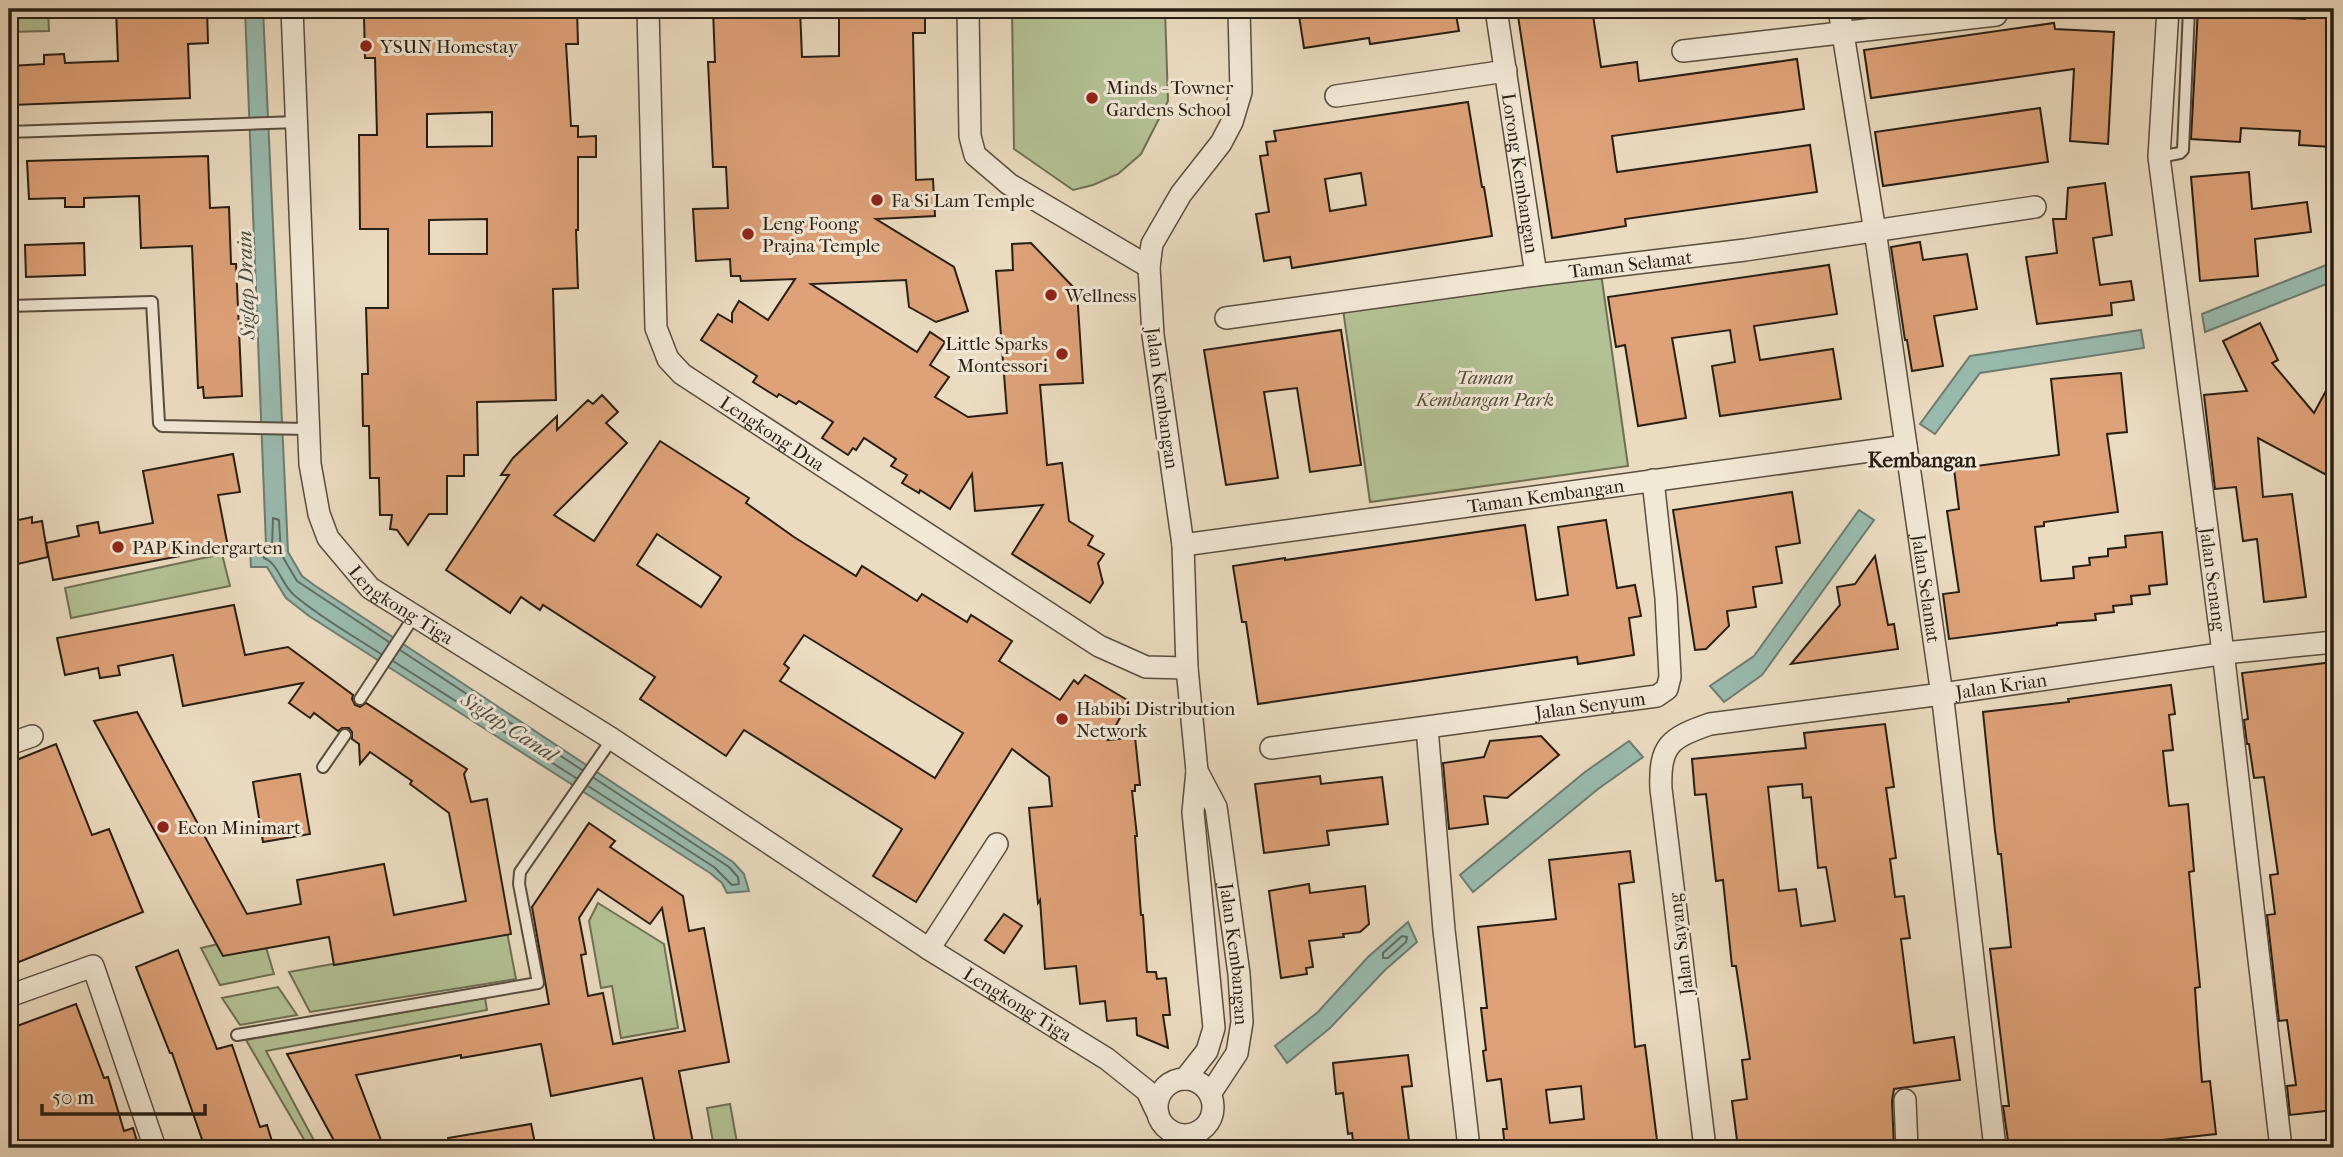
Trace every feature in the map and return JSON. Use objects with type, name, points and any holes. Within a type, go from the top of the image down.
[{"type":"street","name":"Lengkong Tiga","points":[[292,9],[310,464],[319,514],[328,538],[370,588],[612,739],[929,950],[1107,1059],[1147,1091],[1156,1110]]},
{"type":"street","name":"Lengkong Dua","points":[[648,9],[656,328],[668,359],[682,374],[1098,646],[1146,667],[1187,668]]},
{"type":"street","points":[[968,9],[970,136],[975,155],[1009,184],[1149,267]]},
{"type":"street","name":"Jalan Kembangan","points":[[1156,1110],[1158,1095],[1177,1081],[1207,1051],[1214,1028],[1193,812],[1197,771],[1187,668],[1183,545],[1153,335],[1149,267],[1152,244],[1181,194],[1221,143],[1233,122],[1241,92],[1239,9]]},
{"type":"street","name":"Lorong Kembangan","points":[[1496,9],[1536,275]]},
{"type":"street","name":"Jalan Selamat","points":[[1839,9],[1875,231],[1942,695],[1995,1148]]},
{"type":"street","name":"Jalan Senang","points":[[2168,9],[2159,157],[2281,1148]]},
{"type":"street","points":[[1683,51],[1996,15]]},
{"type":"street","name":"Lorong Kembangan","points":[[1336,96],[1506,71]]},
{"type":"street","name":"Taman Selamat","points":[[1226,318],[1536,275],[1745,250],[2035,207]]},
{"type":"street","name":"Taman Kembangan","points":[[1183,545],[1906,446]]},
{"type":"street","name":"Jalan Senyum","points":[[1271,748],[1657,696],[1667,689],[1670,677],[1666,598],[1653,480]]},
{"type":"street","name":"Jalan Krian","points":[[1672,742],[1678,736],[1710,724],[1942,695],[2222,654],[2334,642]]},
{"type":"street","points":[[1427,729],[1444,930],[1469,1148]]},
{"type":"street","points":[[9,744],[32,736]]},
{"type":"street","name":"Jalan Sayang","points":[[1672,742],[1663,755],[1661,789],[1705,1148]]},
{"type":"street","name":"Jalan Kembangan","points":[[1197,771],[1216,807],[1239,974],[1242,1022],[1237,1053],[1210,1094]]},
{"type":"street","points":[[929,950],[997,844]]},
{"type":"street","points":[[9,996],[93,966],[155,1148]]},
{"type":"street","name":"Lengkong Tiga","points":[[1107,1059],[1154,1080],[1177,1081]]},
{"type":"street","points":[[1177,1081],[1199,1083],[1210,1094],[1213,1110],[1202,1148]]},
{"type":"street","points":[[1905,1100],[1907,1148]]},
{"type":"street","points":[[1156,1110],[1161,1123],[1178,1140],[1204,1127],[1209,1120]]},
{"type":"lane","points":[[2159,157],[2183,150],[2189,9]]},
{"type":"lane","points":[[9,132],[297,122]]},
{"type":"lane","points":[[9,306],[152,302],[159,422],[167,428],[309,429]]},
{"type":"lane","points":[[360,699],[415,615]]},
{"type":"lane","points":[[323,767],[345,735]]},
{"type":"lane","points":[[237,1035],[538,983],[519,884],[520,872],[612,739]]},
{"type":"green space","points":[[9,9],[48,9],[49,31],[9,32]]},
{"type":"green space","name":"Minds - Towner Gardens School","points":[[1012,9],[1165,9],[1168,101],[1141,154],[1118,174],[1073,190],[1014,149]]},
{"type":"green space","name":"Taman Kembangan Park","points":[[1601,273],[1628,466],[1370,502],[1343,309]]},
{"type":"green space","points":[[222,554],[230,586],[71,618],[65,588]]},
{"type":"green space","points":[[598,903],[664,944],[678,1028],[621,1038],[612,986],[601,988],[589,921]]},
{"type":"green space","points":[[507,932],[516,979],[310,1012],[289,972]]},
{"type":"green space","points":[[262,934],[274,974],[220,985],[201,948]]},
{"type":"green space","points":[[278,987],[297,1015],[240,1025],[222,998]]},
{"type":"green space","points":[[485,998],[487,1010],[266,1051],[318,1148],[309,1148],[246,1040]]},
{"type":"green space","points":[[730,1104],[738,1148],[714,1148],[707,1108]]},
{"type":"water","name":"Siglap Canal","points":[[245,9],[263,9],[288,552],[302,576],[314,585],[733,862],[744,874],[749,891],[727,893],[722,883],[710,873],[309,616],[286,598],[267,567],[251,567],[250,551],[266,545]]},
{"type":"water","points":[[2334,262],[2334,281],[2205,332],[2202,314]]},
{"type":"water","points":[[2141,330],[2144,348],[1980,373],[1935,434],[1920,424],[1970,356]]},
{"type":"water","points":[[1859,510],[1874,520],[1762,675],[1724,702],[1710,686],[1754,656]]},
{"type":"water","points":[[1629,741],[1643,757],[1598,789],[1473,892],[1460,875],[1585,772]]},
{"type":"water","points":[[1408,922],[1417,942],[1385,970],[1330,1028],[1287,1063],[1275,1046],[1318,1012],[1368,957]]},
{"type":"building","points":[[116,9],[207,9],[208,43],[188,44],[190,98],[12,105],[10,66],[44,64],[44,55],[64,54],[65,63],[118,61]]},
{"type":"building","points":[[479,9],[577,9],[578,44],[566,44],[571,126],[578,126],[578,137],[596,136],[596,157],[578,157],[578,288],[553,289],[556,400],[477,402],[478,455],[464,455],[464,476],[447,476],[447,514],[429,514],[408,545],[397,530],[390,529],[392,515],[380,515],[379,478],[370,478],[369,426],[363,426],[362,374],[368,374],[366,308],[388,308],[388,229],[360,229],[359,135],[377,135],[375,58],[365,58],[364,16],[479,15]],"holes":[[[492,112],[492,146],[427,147],[427,114]],[[487,219],[487,254],[429,254],[429,220]]]},
{"type":"building","points":[[713,9],[800,9],[802,57],[839,56],[839,9],[925,9],[925,33],[913,33],[916,180],[933,179],[935,216],[876,219],[954,267],[968,311],[936,322],[909,307],[906,280],[811,284],[917,352],[930,332],[945,342],[930,365],[949,377],[935,397],[968,417],[1007,413],[996,271],[1013,270],[1012,244],[1031,243],[1077,291],[1083,383],[1040,385],[1047,465],[1062,463],[1069,521],[1093,536],[1088,545],[1104,554],[1098,563],[1103,583],[1090,603],[1012,554],[1043,505],[975,511],[972,474],[950,509],[920,490],[919,493],[902,483],[907,475],[891,466],[896,459],[864,438],[856,450],[853,448],[848,455],[822,438],[833,422],[799,401],[796,404],[779,394],[777,397],[753,382],[757,376],[701,340],[718,314],[732,322],[732,313],[739,301],[768,320],[795,279],[741,281],[740,276],[731,276],[730,259],[696,261],[693,209],[728,208],[726,167],[713,167],[708,62],[715,62]]},
{"type":"building","points":[[1298,9],[1455,9],[1459,31],[1370,44],[1369,38],[1304,48]]},
{"type":"building","points":[[1565,9],[1592,9],[1601,67],[1637,62],[1639,81],[1797,59],[1804,109],[1612,136],[1617,172],[1810,145],[1817,192],[1625,219],[1626,226],[1552,238],[1518,16]]},
{"type":"building","points":[[2198,9],[2248,9],[2248,16],[2305,19],[2306,9],[2334,9],[2332,147],[2299,145],[2300,131],[2241,128],[2240,142],[2191,139]]},
{"type":"building","points":[[2054,23],[2055,29],[2114,32],[2108,144],[2070,141],[2074,69],[1871,98],[1864,50]]},
{"type":"building","points":[[1468,102],[1492,236],[1292,268],[1290,257],[1264,261],[1256,214],[1269,212],[1260,156],[1268,155],[1266,142],[1276,141],[1274,131]],"holes":[[[1361,173],[1366,205],[1330,211],[1325,179]]]},
{"type":"building","points":[[2040,108],[2048,162],[1883,186],[1875,132]]},
{"type":"building","points":[[208,156],[210,208],[229,207],[231,264],[236,264],[242,396],[204,398],[203,387],[198,388],[192,246],[141,248],[139,196],[84,198],[84,207],[65,207],[65,198],[29,199],[27,161]]},
{"type":"building","points":[[2249,172],[2252,209],[2307,202],[2311,232],[2255,239],[2258,276],[2200,281],[2191,177]]},
{"type":"building","points":[[2105,183],[2112,235],[2093,238],[2100,285],[2131,281],[2134,300],[2111,303],[2112,315],[2037,324],[2026,257],[2057,253],[2053,219],[2066,219],[2068,188]]},
{"type":"building","points":[[1920,242],[1923,260],[1967,254],[1977,309],[1934,316],[1943,366],[1912,371],[1891,247]]},
{"type":"building","points":[[84,243],[85,275],[26,277],[25,245]]},
{"type":"building","points":[[1829,265],[1837,314],[1754,326],[1760,360],[1833,349],[1841,399],[1720,416],[1712,366],[1735,362],[1730,330],[1672,338],[1686,418],[1638,426],[1625,345],[1616,347],[1608,297]]},
{"type":"building","points":[[2260,323],[2278,360],[2272,363],[2314,413],[2334,376],[2334,479],[2258,438],[2263,497],[2292,494],[2306,597],[2264,602],[2257,539],[2243,541],[2236,487],[2215,489],[2204,395],[2247,391],[2223,341]]},
{"type":"building","points":[[1341,330],[1361,465],[1310,472],[1297,388],[1264,392],[1278,478],[1226,485],[1204,350]]},
{"type":"building","points":[[2121,373],[2127,432],[2107,434],[2118,512],[2044,522],[2044,526],[2035,527],[2041,581],[2074,578],[2073,567],[2090,565],[2089,558],[2108,556],[2108,549],[2126,547],[2125,536],[2162,532],[2167,584],[2149,586],[2150,594],[2131,596],[2132,604],[2113,606],[2114,612],[2095,614],[2096,620],[1949,639],[1943,594],[1959,592],[1947,511],[1959,509],[1954,469],[2059,455],[2051,379]]},
{"type":"building","points":[[602,395],[618,412],[606,423],[627,443],[554,515],[594,541],[660,441],[749,498],[746,503],[856,576],[862,566],[917,601],[922,594],[967,622],[971,615],[1012,641],[999,661],[1060,700],[1074,680],[1078,684],[1085,675],[1129,701],[1108,740],[1135,737],[1140,785],[1135,785],[1135,791],[1132,791],[1147,972],[1156,972],[1157,979],[1166,978],[1170,1015],[1163,1015],[1168,1048],[1137,1035],[1136,1018],[1107,1021],[1105,1001],[1080,1004],[1076,966],[1045,969],[1029,808],[1052,806],[1049,777],[1012,749],[916,902],[873,876],[902,829],[744,730],[726,756],[640,699],[655,677],[543,605],[540,610],[521,597],[510,613],[446,570],[509,475],[501,475],[513,458],[557,416],[557,430],[588,400],[593,404]],"holes":[[[657,534],[721,577],[701,607],[637,565]],[[804,635],[963,733],[935,778],[780,681],[789,668],[784,664]]]},
{"type":"building","points":[[233,454],[240,492],[218,495],[228,547],[53,580],[46,543],[79,536],[77,526],[98,522],[100,533],[153,523],[143,471]]},
{"type":"building","points":[[1792,492],[1800,543],[1776,547],[1782,583],[1753,587],[1756,607],[1727,611],[1729,626],[1706,649],[1695,650],[1673,510]]},
{"type":"building","points":[[32,517],[32,523],[42,521],[48,557],[9,566],[9,522]]},
{"type":"building","points":[[1606,520],[1617,588],[1635,585],[1641,616],[1629,618],[1634,655],[1578,664],[1577,657],[1258,704],[1246,622],[1242,622],[1233,566],[1525,525],[1536,600],[1568,595],[1558,527]]},
{"type":"building","points":[[1875,556],[1888,625],[1894,624],[1898,649],[1791,664],[1840,605],[1837,587],[1855,584]]},
{"type":"building","points":[[234,605],[245,655],[288,647],[353,695],[355,705],[360,707],[366,703],[467,769],[464,774],[471,802],[487,799],[511,934],[334,965],[329,937],[223,956],[94,721],[137,712],[247,914],[301,904],[297,880],[384,864],[394,915],[466,901],[449,813],[410,784],[412,781],[370,752],[360,764],[359,744],[352,739],[349,728],[338,731],[314,713],[310,718],[289,703],[303,683],[183,706],[173,655],[118,666],[120,675],[100,678],[98,668],[65,675],[57,638]]},
{"type":"building","points":[[2334,662],[2334,1110],[2290,1115],[2287,1086],[2296,1085],[2287,1020],[2279,1021],[2267,915],[2275,914],[2270,875],[2278,874],[2264,777],[2254,778],[2247,744],[2244,720],[2248,719],[2242,673]]},
{"type":"building","points":[[2171,685],[2175,714],[2169,715],[2173,750],[2163,751],[2169,806],[2188,804],[2194,871],[2189,872],[2200,987],[2195,988],[2202,1082],[2210,1081],[2216,1134],[2116,1145],[2117,1148],[2009,1148],[2003,1106],[2009,1106],[1990,949],[2011,947],[2001,854],[1998,854],[1995,831],[1983,712],[2069,702],[2068,699]]},
{"type":"building","points":[[1885,724],[1894,787],[1886,788],[1896,858],[1890,859],[1895,897],[1904,896],[1910,938],[1901,939],[1914,1043],[1954,1037],[1960,1080],[1894,1089],[1894,1148],[1738,1148],[1732,1101],[1747,1099],[1742,1060],[1750,1059],[1736,966],[1732,966],[1723,880],[1716,881],[1706,794],[1695,795],[1692,759],[1806,748],[1804,733]],"holes":[[[1802,784],[1803,798],[1811,797],[1818,868],[1826,867],[1835,921],[1801,926],[1796,889],[1779,891],[1768,787]]]},
{"type":"building","points":[[1541,736],[1559,755],[1507,798],[1484,796],[1488,824],[1449,829],[1443,763],[1484,757],[1490,741]]},
{"type":"building","points":[[56,744],[92,835],[109,829],[143,912],[9,966],[9,763]]},
{"type":"building","points":[[300,774],[310,834],[263,842],[253,782]]},
{"type":"building","points":[[1320,776],[1321,784],[1382,777],[1388,824],[1327,831],[1329,845],[1264,853],[1255,784]]},
{"type":"building","points":[[589,823],[615,841],[610,847],[683,896],[689,931],[704,928],[729,1062],[679,1071],[694,1148],[656,1148],[642,1078],[551,1096],[541,1044],[461,1058],[461,1055],[356,1075],[384,1148],[338,1148],[287,1054],[549,1004],[532,907]],"holes":[[[598,889],[650,924],[662,908],[685,1031],[613,1044],[603,993],[588,996],[581,955],[586,954],[579,918]]]},
{"type":"building","points":[[1630,851],[1634,882],[1619,884],[1635,1047],[1645,1045],[1658,1148],[1578,1148],[1577,1140],[1505,1148],[1503,1129],[1507,1129],[1501,1079],[1487,1081],[1483,1051],[1486,1050],[1481,1008],[1487,1008],[1478,927],[1556,919],[1549,860]],"holes":[[[1581,1086],[1584,1119],[1550,1123],[1546,1090]]]},
{"type":"building","points":[[1309,884],[1310,893],[1365,886],[1369,924],[1360,932],[1343,934],[1344,937],[1309,941],[1313,967],[1306,968],[1307,974],[1281,978],[1269,891]]},
{"type":"building","points":[[1004,914],[1022,926],[1004,953],[985,940]]},
{"type":"building","points":[[178,950],[217,1049],[232,1045],[260,1127],[267,1125],[274,1148],[205,1148],[172,1053],[136,967]]},
{"type":"building","points":[[76,1004],[104,1078],[108,1077],[124,1131],[133,1128],[139,1148],[16,1148],[9,1124],[9,1029]]},
{"type":"building","points":[[1408,1055],[1412,1086],[1402,1087],[1410,1148],[1354,1148],[1352,1133],[1348,1134],[1343,1093],[1336,1094],[1333,1063]]},
{"type":"building","points":[[531,1124],[536,1148],[449,1148],[448,1138]]},
{"type":"place","name":"YSUN Homestay","points":[[366,46]]},
{"type":"place","name":"Minds - Towner Gardens School","points":[[1092,98]]},
{"type":"place","name":"Fa Si Lam Temple","points":[[877,200]]},
{"type":"place","name":"Leng Foong Prajna Temple","points":[[748,234]]},
{"type":"place","name":"Wellness","points":[[1051,295]]},
{"type":"place","name":"Little Sparks Montessori","points":[[1062,354]]},
{"type":"place","name":"PAP Kindergarten","points":[[118,547]]},
{"type":"place","name":"Habibi Distribution Network","points":[[1062,719]]},
{"type":"place","name":"Econ Minimart","points":[[163,827]]},
{"type":"district","name":"Kembangan","points":[[1922,460]]},
{"type":"water label","name":"Siglap Drain","points":[[246,285]]}]
